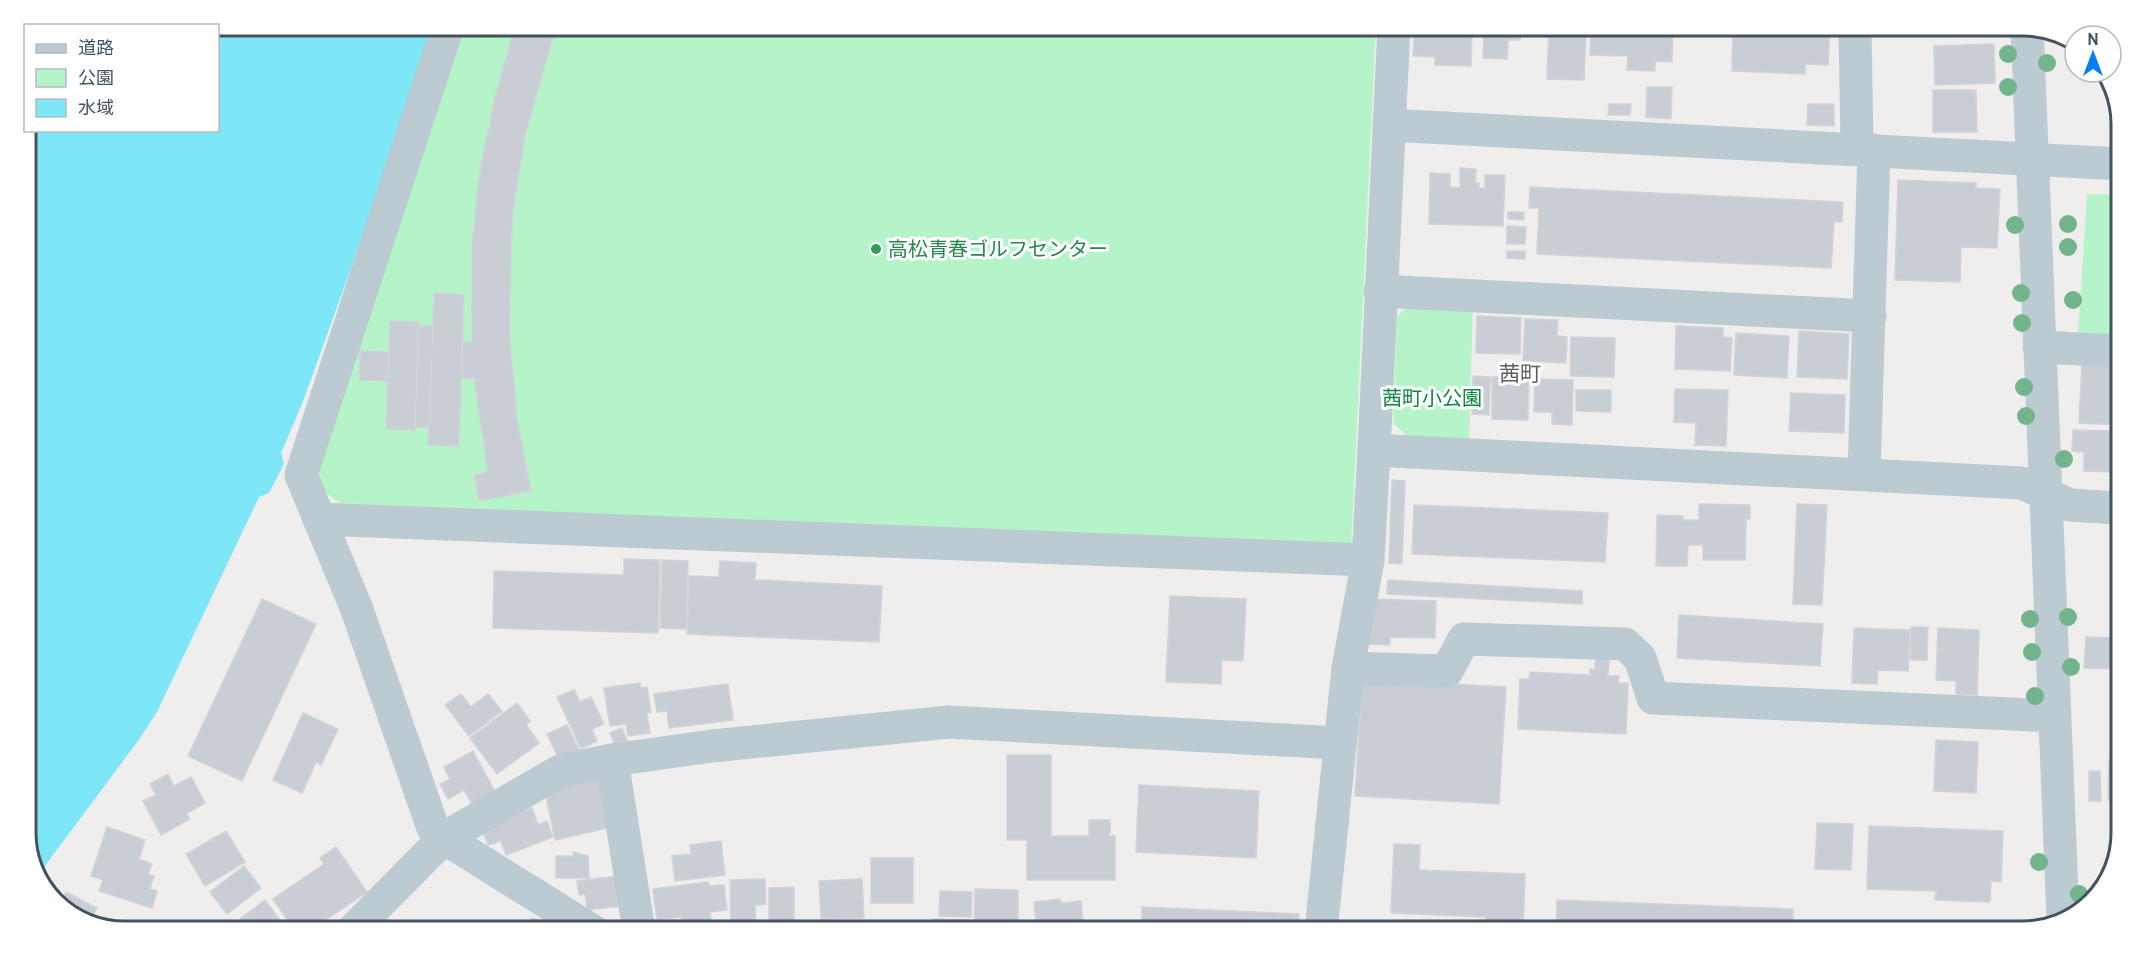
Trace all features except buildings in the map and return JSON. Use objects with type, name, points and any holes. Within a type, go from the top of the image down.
[{"type":"street","points":[[445,36],[301,475],[356,607],[433,828],[444,838],[576,921]]},
{"type":"street","points":[[1322,921],[1348,668],[1368,560],[1393,36]]},
{"type":"street","points":[[1856,36],[1866,150],[1870,316],[1864,473]]},
{"type":"street","points":[[2027,37],[2063,912]]},
{"type":"street","points":[[1389,125],[2111,164]]},
{"type":"street","points":[[1380,291],[1870,316]]},
{"type":"street","points":[[2039,347],[2111,351]]},
{"type":"street","points":[[1374,450],[1864,473],[2022,483],[2070,505],[2111,508]]},
{"type":"street","points":[[319,519],[1368,560]]},
{"type":"street","points":[[1348,668],[1446,671],[1464,639],[1625,644],[1640,658],[1653,698],[2054,716]]},
{"type":"street","points":[[363,921],[444,838],[560,771],[612,760],[712,746],[949,722],[1339,743]]},
{"type":"street","points":[[612,760],[637,921]]},
{"type":"green space","name":"高松青春ゴルフセンター","points":[[458,36],[1376,36],[1351,550],[340,503],[324,492],[312,473]]},
{"type":"green space","points":[[2087,194],[2111,195],[2111,337],[2078,335]]},
{"type":"green space","name":"茜町小公園","points":[[1412,302],[1473,304],[1469,440],[1411,439],[1393,423],[1397,317]]},
{"type":"water","points":[[219,36],[432,36],[370,216],[302,404],[281,453],[284,464],[269,493],[259,497],[157,712],[43,868],[36,838],[36,132],[219,132]]},
{"type":"place","name":"高松青春ゴルフセンター","points":[[876,249]]},
{"type":"district","name":"茜町","points":[[1520,374]]}]
